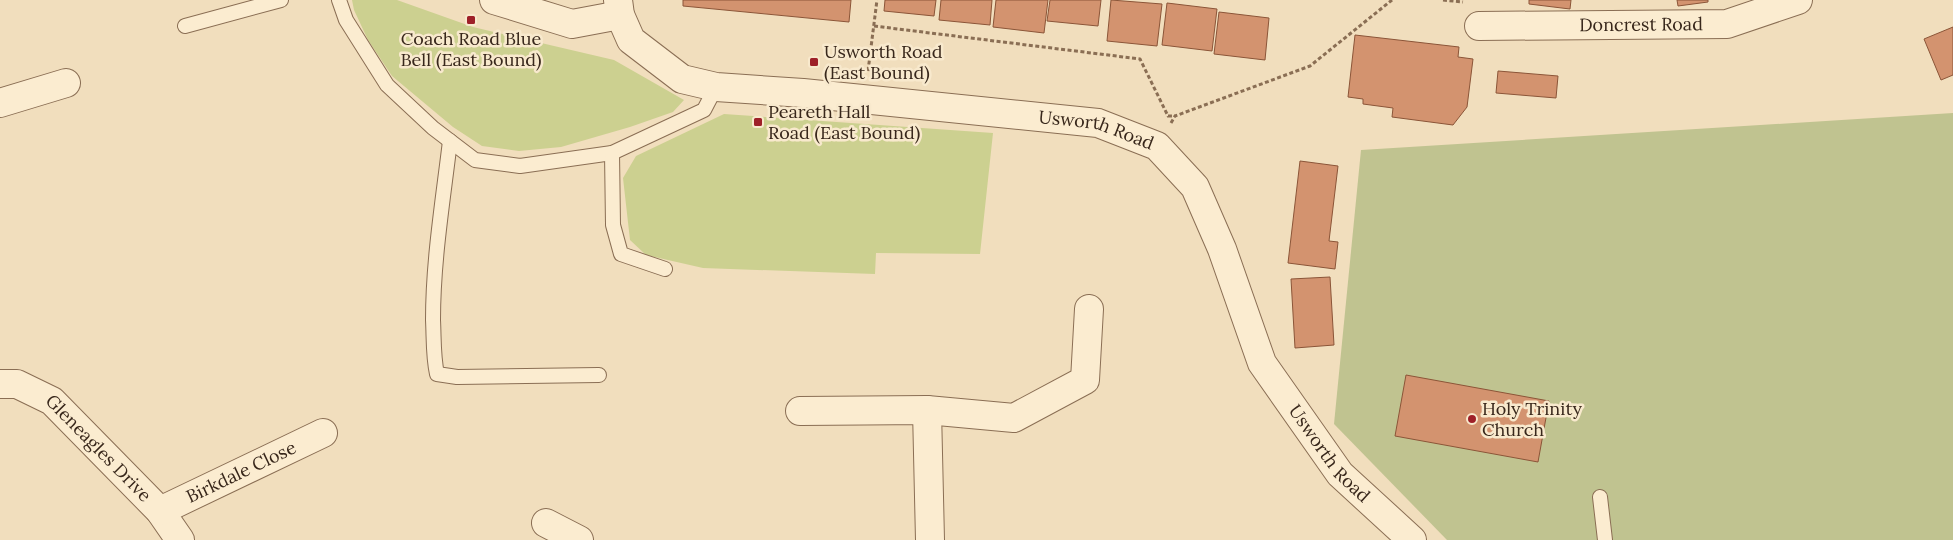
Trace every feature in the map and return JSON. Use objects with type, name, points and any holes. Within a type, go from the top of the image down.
[{"type":"street","points":[[494,0],[572,24],[619,8]]},
{"type":"street","name":"Doncrest Road","points":[[1479,26],[1728,24],[1798,0]]},
{"type":"street","name":"Usworth Road","points":[[619,8],[631,40],[682,79],[716,87],[803,93],[1098,123],[1157,146],[1195,187],[1222,249],[1262,363],[1340,474],[1412,540]]},
{"type":"street","points":[[0,103],[66,83]]},
{"type":"street","points":[[800,411],[926,410],[1014,418],[1085,380],[1089,309]]},
{"type":"street","name":"Gleneagles Drive","points":[[0,384],[17,384],[52,401],[160,511],[180,540]]},
{"type":"street","points":[[926,410],[930,540]]},
{"type":"street","name":"Birkdale Close","points":[[160,511],[323,433]]},
{"type":"street","points":[[546,523],[579,540]]},
{"type":"lane","points":[[185,26],[281,0]]},
{"type":"lane","points":[[339,0],[346,20],[387,85],[433,128],[475,160],[520,166],[612,153],[704,110],[716,87]]},
{"type":"lane","points":[[450,141],[439,228],[433,298],[434,360],[437,374],[457,377],[599,375]]},
{"type":"lane","points":[[612,153],[613,225],[621,254],[665,269]]},
{"type":"lane","points":[[1600,497],[1605,540]]},
{"type":"path","points":[[864,99],[877,0]]},
{"type":"path","points":[[874,26],[1140,59],[1168,116],[1175,116],[1310,66],[1392,0]]},
{"type":"path","points":[[1157,146],[1175,116]]},
{"type":"green space","points":[[352,0],[397,0],[473,27],[614,60],[684,100],[673,112],[561,147],[519,151],[482,146],[453,127],[392,76],[368,40],[354,10]]},
{"type":"green space","points":[[1953,113],[1953,540],[1447,540],[1334,424],[1361,150]]},
{"type":"green space","points":[[724,114],[993,133],[980,254],[876,253],[875,274],[703,268],[646,255],[630,240],[623,178],[636,156]]},
{"type":"building","points":[[683,0],[851,0],[849,22],[683,6]]},
{"type":"building","points":[[885,0],[936,0],[934,16],[884,11]]},
{"type":"building","points":[[941,0],[992,0],[990,25],[939,20]]},
{"type":"building","points":[[996,0],[1048,0],[1044,33],[993,27]]},
{"type":"building","points":[[1050,0],[1101,0],[1098,26],[1047,21]]},
{"type":"building","points":[[1111,0],[1162,4],[1157,46],[1107,41]]},
{"type":"building","points":[[1529,0],[1571,0],[1570,9],[1529,4]]},
{"type":"building","points":[[1677,0],[1708,0],[1708,2],[1678,6]]},
{"type":"building","points":[[1167,3],[1217,9],[1212,51],[1162,45]]},
{"type":"building","points":[[1219,12],[1269,18],[1265,60],[1214,54]]},
{"type":"building","points":[[1953,27],[1953,75],[1941,80],[1924,39]]},
{"type":"building","points":[[1355,35],[1459,47],[1458,57],[1473,59],[1467,107],[1453,125],[1392,117],[1393,108],[1363,104],[1363,99],[1348,97]]},
{"type":"building","points":[[1498,71],[1558,76],[1556,98],[1496,93]]},
{"type":"building","points":[[1300,161],[1338,166],[1329,241],[1338,242],[1335,269],[1288,263]]},
{"type":"building","points":[[1330,277],[1334,345],[1295,348],[1291,279]]},
{"type":"building","name":"Holy Trinity Church","points":[[1406,375],[1549,401],[1538,462],[1395,436]]},
{"type":"place","name":"Coach Road Blue Bell (East Bound)","points":[[471,20]]},
{"type":"place","name":"Usworth Road (East Bound)","points":[[814,62]]},
{"type":"place","name":"Peareth Hall Road (East Bound)","points":[[758,122]]},
{"type":"place","name":"Holy Trinity Church","points":[[1472,419]]}]
